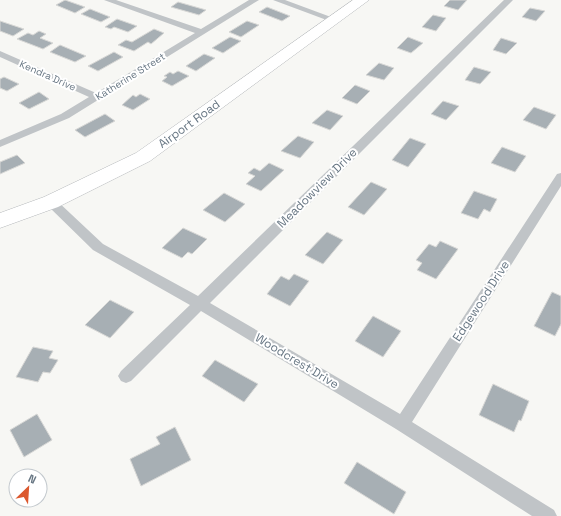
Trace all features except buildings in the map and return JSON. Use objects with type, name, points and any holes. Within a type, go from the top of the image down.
[{"type":"highway","name":"Airport Road","points":[[0,221],[51,202],[143,157],[362,0]]},
{"type":"street","points":[[108,0],[200,32]]},
{"type":"street","name":"Katherine Street","points":[[0,144],[65,116],[200,32],[255,0]]},
{"type":"street","points":[[278,0],[334,20]]},
{"type":"street","name":"Meadowview Drive","points":[[126,376],[198,303],[509,0]]},
{"type":"street","name":"Kendra Drive","points":[[0,54],[96,96]]},
{"type":"street","name":"Edgewood Drive","points":[[402,424],[561,177]]},
{"type":"street","name":"Woodcrest Drive","points":[[51,202],[98,247],[198,303],[402,424],[548,516]]}]
